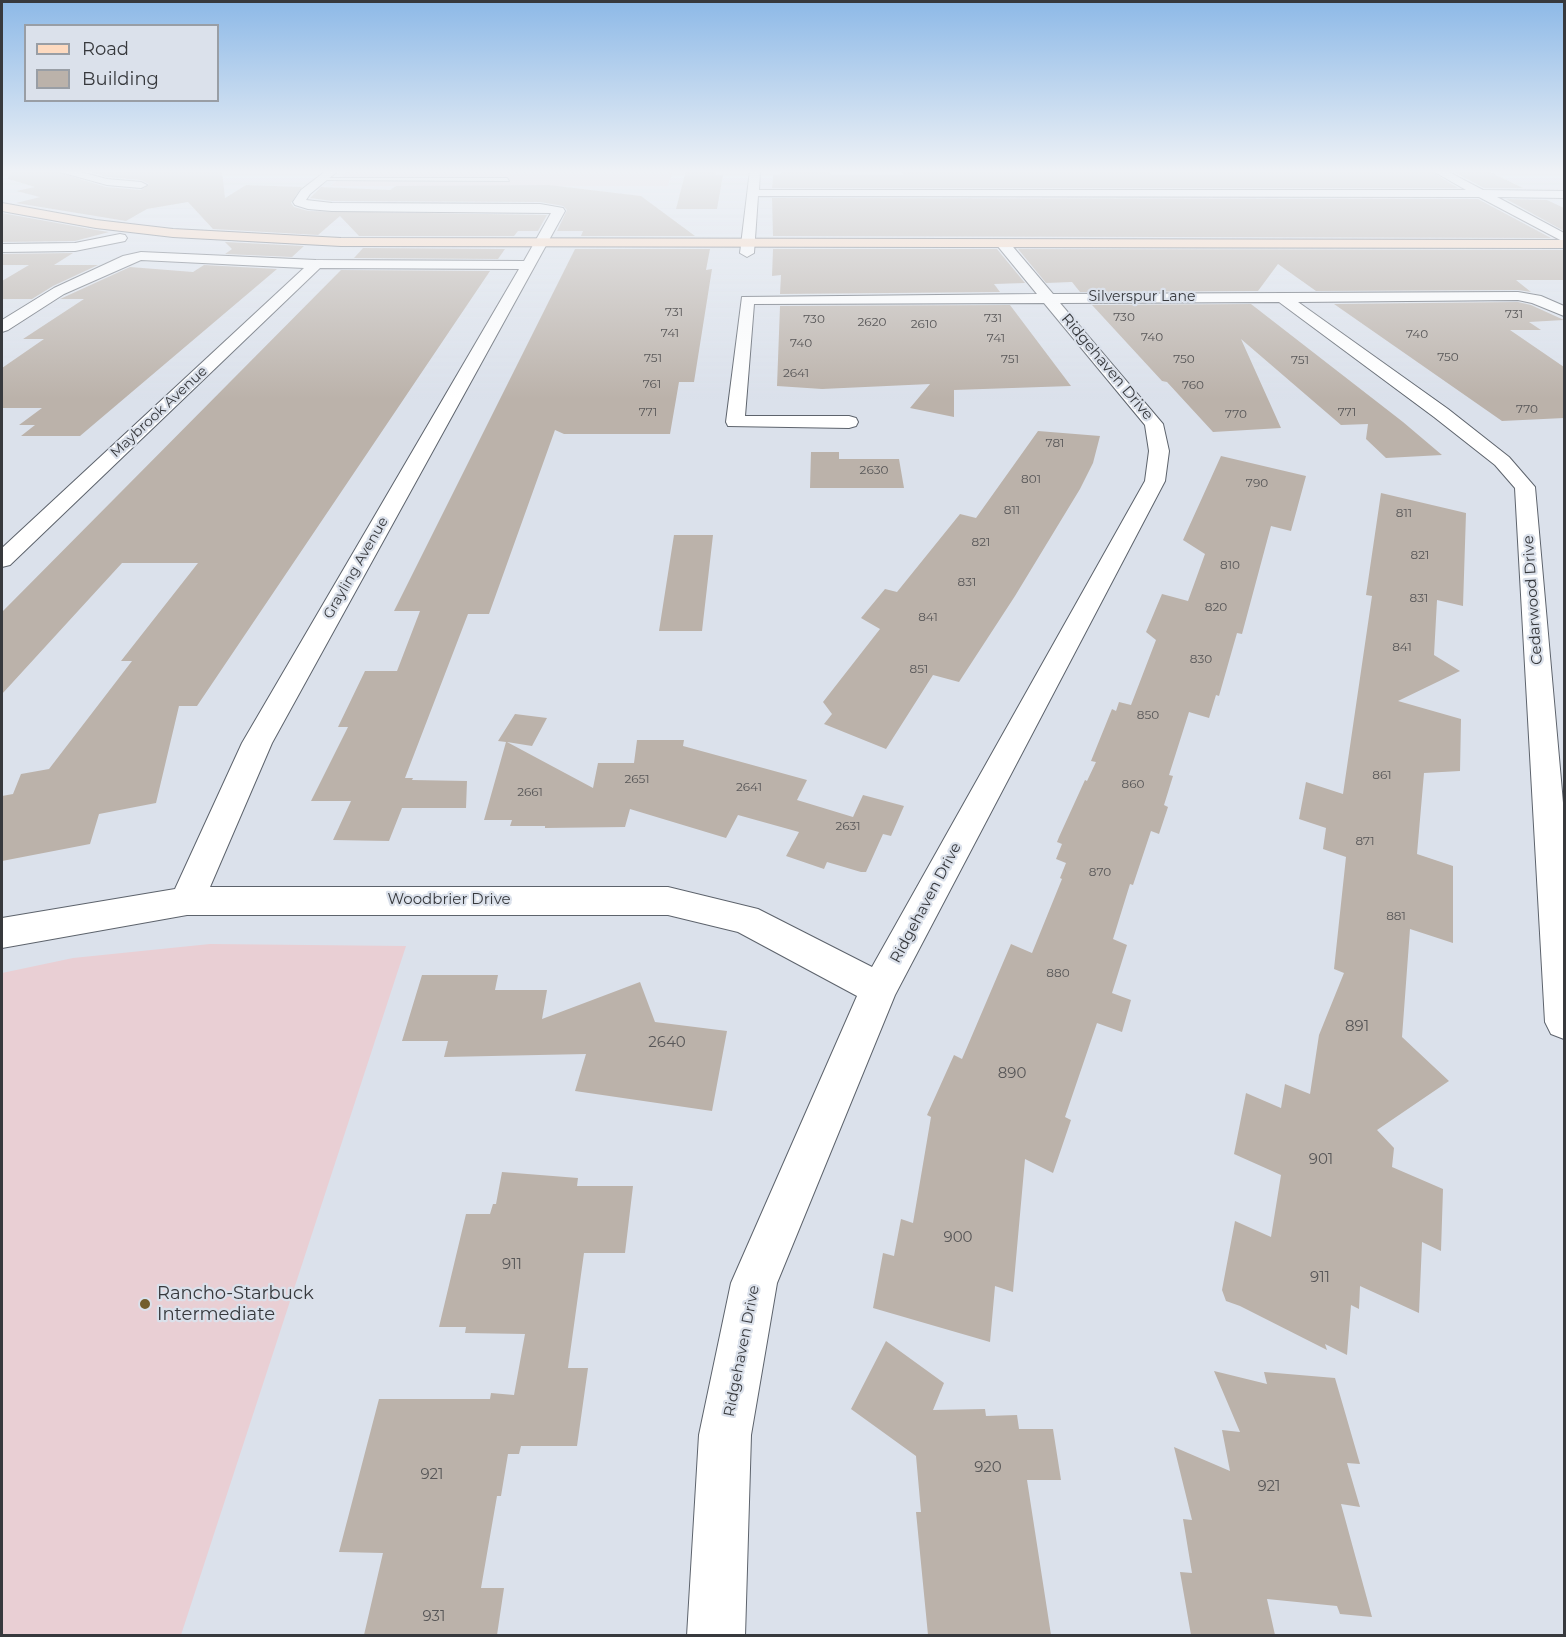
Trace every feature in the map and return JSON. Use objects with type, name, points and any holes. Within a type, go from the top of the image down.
[{"type":"main road","points":[[227,246],[308,251],[534,254],[656,248],[1231,246]]},
{"type":"main road","points":[[425,246],[534,254]]},
{"type":"main road","points":[[1007,248],[1564,253]]},
{"type":"street","points":[[2,248],[78,246]]},
{"type":"street","name":"Grayling Avenue","points":[[187,901],[257,743],[538,246]]},
{"type":"street","name":"Ridgehaven Drive","points":[[716,1635],[725,1435],[754,1283],[879,989],[1155,481],[1159,451],[1154,424],[1007,248]]},
{"type":"street","points":[[2,327],[59,291],[128,259],[141,256],[316,264],[534,254]]},
{"type":"street","name":"Maybrook Avenue","points":[[2,560],[316,264]]},
{"type":"street","name":"Cedarwood Drive","points":[[1281,296],[1467,434],[1502,462],[1525,487],[1563,973],[1564,1022]]},
{"type":"street","name":"Silverspur Lane","points":[[849,422],[735,422],[747,300],[1518,296],[1536,299],[1564,311]]},
{"type":"street","name":"Woodbrier Drive","points":[[2,933],[187,901],[668,901],[746,920],[879,989]]},
{"type":"shaded area","name":"Rancho-Starbuck Intermediate","points":[[210,944],[406,946],[181,1635],[2,1635],[2,973],[73,958]]},
{"type":"building","points":[[229,246],[304,246],[292,257],[225,254],[232,249]]},
{"type":"building","points":[[363,248],[505,249],[498,259],[354,258]]},
{"type":"building","points":[[575,249],[710,249],[706,270],[712,269],[694,382],[679,382],[670,434],[564,434],[555,430],[489,614],[468,614],[405,778],[467,781],[466,808],[402,808],[389,841],[333,840],[351,801],[311,801],[348,727],[338,727],[365,671],[397,671],[420,611],[394,611]]},
{"type":"building","points":[[773,249],[997,249],[1025,283],[994,284],[1000,292],[780,294],[781,275],[772,276]]},
{"type":"building","points":[[1018,249],[1564,250],[1564,280],[1516,280],[1531,292],[1518,290],[1316,291],[1278,264],[1258,291],[1080,292],[1072,282],[1046,283]]},
{"type":"building","points":[[73,253],[54,265],[2,265],[2,254]]},
{"type":"building","points":[[29,265],[98,265],[53,286],[32,299],[2,299],[2,281]]},
{"type":"building","points":[[204,265],[277,269],[80,436],[21,436],[35,425],[19,425],[42,408],[2,408],[2,368],[44,339],[23,339],[84,299],[60,299],[130,267],[193,272]]},
{"type":"building","points":[[341,270],[490,271],[197,706],[179,706],[156,803],[99,814],[90,844],[2,861],[2,796],[13,794],[21,774],[49,769],[132,661],[121,661],[198,563],[122,563],[2,694],[2,612]]},
{"type":"building","points":[[1518,302],[1531,305],[1564,320],[1529,322],[1541,330],[1510,330],[1564,367],[1564,418],[1502,421],[1334,304]]},
{"type":"building","points":[[1251,304],[1442,455],[1386,458],[1366,439],[1368,424],[1341,425],[1241,339],[1281,428],[1213,432],[1092,305]]},
{"type":"building","points":[[1010,305],[1071,386],[954,390],[954,417],[910,408],[930,384],[822,389],[777,386],[780,306]]},
{"type":"building","points":[[1038,431],[1100,436],[1093,463],[1080,489],[959,682],[933,675],[886,749],[824,724],[832,714],[823,702],[880,629],[861,618],[885,589],[897,592],[960,514],[976,518]]},
{"type":"building","points":[[811,452],[839,452],[839,459],[899,459],[904,488],[810,488]]},
{"type":"building","points":[[1221,456],[1306,476],[1291,531],[1271,526],[1242,634],[1237,633],[1219,696],[1216,695],[1209,718],[1189,712],[1169,775],[1173,776],[1164,805],[1168,807],[1159,834],[1151,831],[1133,885],[1130,884],[1113,939],[1127,945],[1112,993],[1131,1000],[1122,1032],[1097,1023],[1065,1117],[1071,1120],[1053,1173],[1025,1159],[1013,1292],[995,1286],[990,1342],[873,1308],[883,1253],[894,1256],[901,1219],[913,1223],[931,1117],[927,1115],[954,1055],[962,1059],[1011,944],[1032,953],[1062,879],[1060,878],[1066,863],[1056,859],[1062,844],[1057,842],[1085,780],[1087,781],[1096,762],[1091,761],[1112,709],[1116,711],[1119,702],[1131,705],[1156,640],[1146,632],[1162,594],[1188,601],[1205,554],[1183,540]]},
{"type":"building","points":[[1381,493],[1466,513],[1463,606],[1437,600],[1434,655],[1460,671],[1398,701],[1461,719],[1460,771],[1424,773],[1417,854],[1453,866],[1453,943],[1410,929],[1402,1037],[1449,1081],[1377,1130],[1394,1148],[1392,1167],[1443,1189],[1441,1251],[1422,1242],[1419,1313],[1360,1286],[1359,1309],[1351,1305],[1347,1355],[1325,1344],[1327,1350],[1226,1301],[1222,1290],[1235,1221],[1271,1237],[1281,1175],[1234,1154],[1246,1093],[1281,1108],[1285,1084],[1310,1094],[1319,1035],[1344,973],[1334,969],[1346,857],[1323,849],[1326,828],[1299,819],[1306,782],[1343,794],[1372,596],[1366,595]]},
{"type":"building","points":[[674,535],[713,535],[702,631],[659,631]]},
{"type":"building","points":[[515,714],[547,718],[532,746],[507,742],[593,788],[598,763],[634,763],[637,740],[684,740],[683,746],[807,780],[797,800],[853,817],[863,795],[904,806],[891,836],[883,834],[866,872],[827,862],[824,869],[786,856],[799,832],[738,815],[726,838],[630,809],[625,827],[545,828],[545,826],[510,826],[512,820],[484,820],[506,742],[498,741]]},
{"type":"building","points":[[422,975],[498,975],[495,990],[547,990],[542,1019],[640,982],[655,1022],[727,1031],[712,1111],[575,1091],[586,1054],[444,1057],[448,1041],[402,1041]]},
{"type":"building","points":[[502,1172],[578,1178],[577,1186],[633,1186],[625,1253],[584,1253],[568,1368],[588,1368],[577,1446],[521,1446],[519,1454],[508,1454],[501,1496],[497,1496],[481,1588],[504,1588],[497,1635],[364,1635],[383,1553],[339,1552],[379,1399],[490,1399],[491,1393],[514,1395],[525,1334],[465,1333],[466,1327],[439,1327],[466,1214],[490,1214],[493,1204],[496,1204]]},
{"type":"building","points":[[886,1341],[944,1383],[933,1410],[985,1409],[986,1416],[1017,1415],[1019,1429],[1053,1429],[1061,1480],[1027,1480],[1051,1635],[928,1635],[916,1512],[921,1512],[916,1456],[851,1409]]},
{"type":"building","points":[[1214,1371],[1267,1384],[1264,1372],[1335,1378],[1360,1464],[1347,1463],[1360,1507],[1341,1504],[1372,1617],[1340,1614],[1337,1606],[1267,1599],[1275,1635],[1191,1635],[1180,1572],[1192,1573],[1183,1519],[1192,1520],[1174,1447],[1230,1471],[1222,1430],[1240,1432]]},
{"type":"place","name":"Rancho-Starbuck Intermediate","points":[[145,1304]]}]
